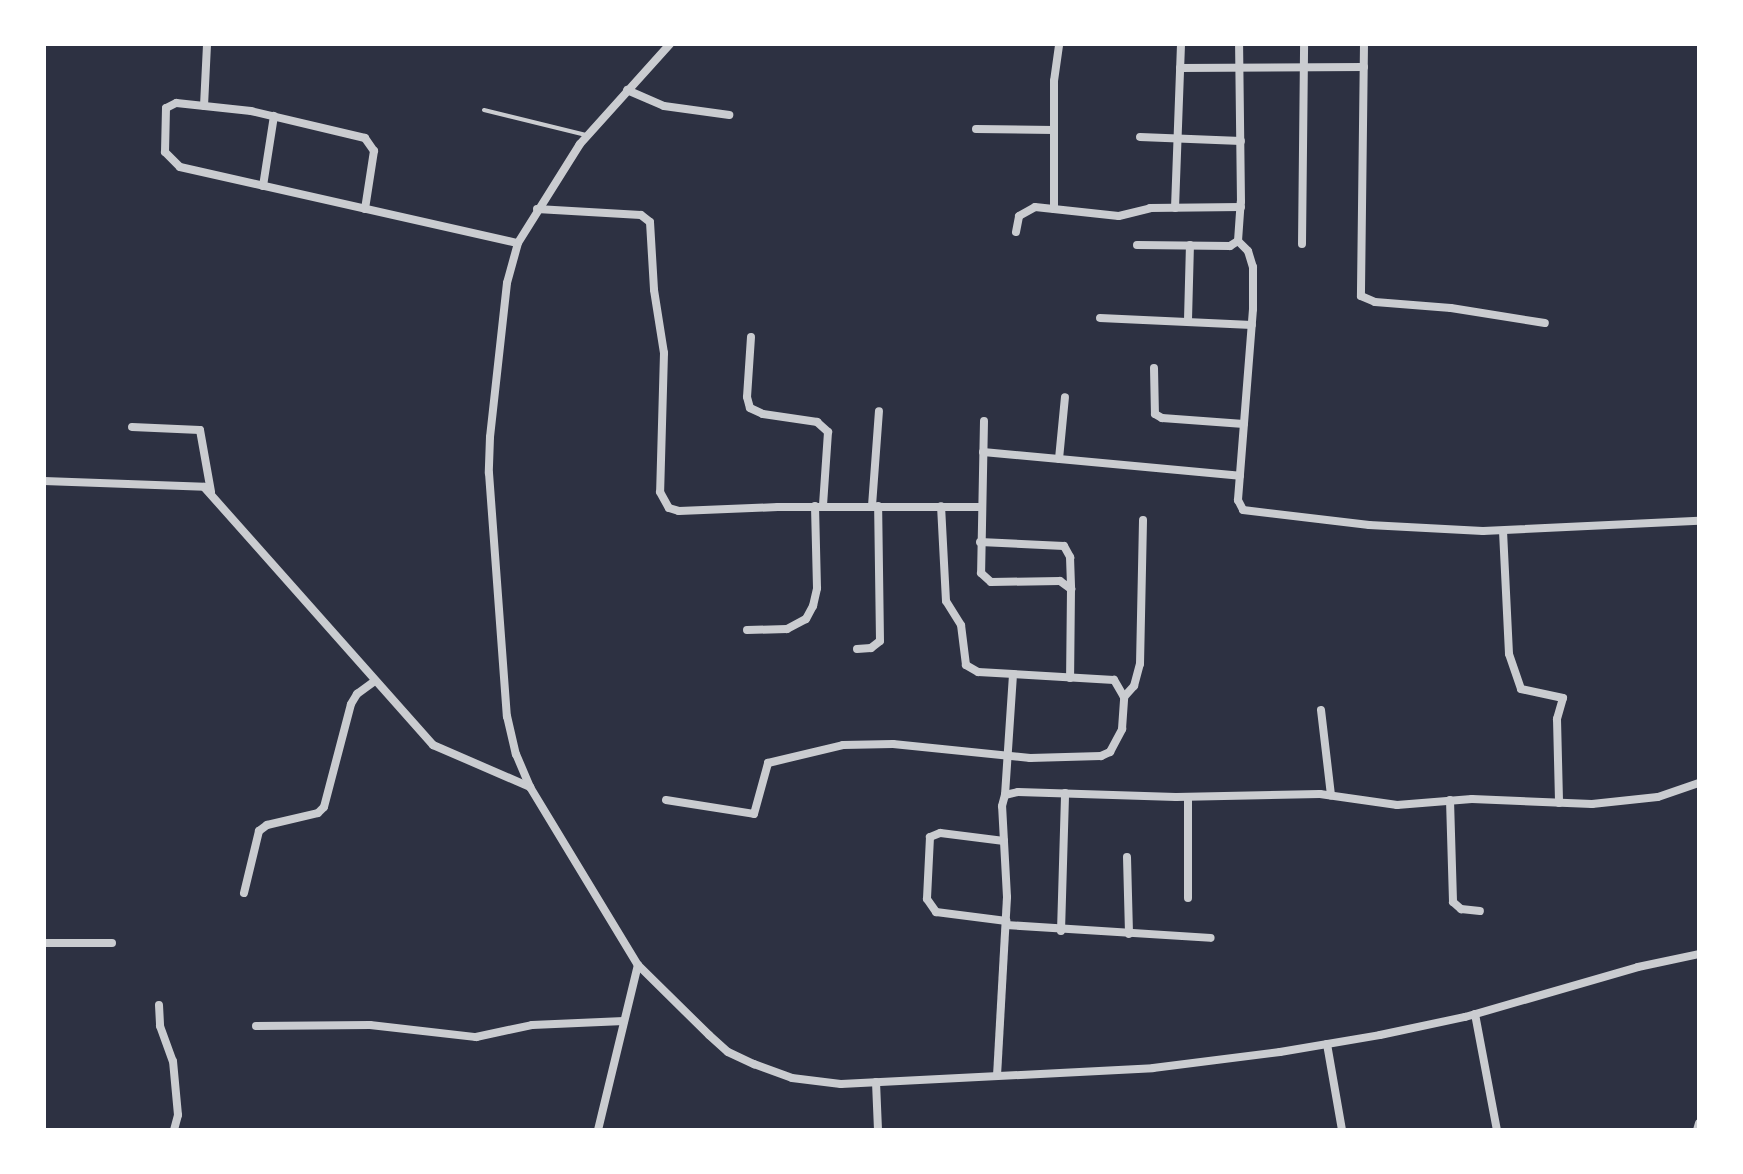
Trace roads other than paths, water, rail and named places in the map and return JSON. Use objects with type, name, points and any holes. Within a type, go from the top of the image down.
[{"type":"street","points":[[204,106],[207,44]]},
{"type":"street","points":[[670,44],[588,135],[537,209],[518,243],[507,283],[489,473],[507,716],[516,754],[530,787],[638,965],[673,1004],[728,1052],[792,1078],[841,1084],[1153,1068],[1327,1044],[1475,1014],[1638,967],[1699,954]]},
{"type":"street","points":[[1054,209],[1054,81],[1059,44]]},
{"type":"street","points":[[1175,208],[1181,44]]},
{"type":"street","points":[[1238,241],[1241,207],[1239,44]]},
{"type":"street","points":[[1302,244],[1304,44]]},
{"type":"street","points":[[1364,44],[1361,296],[1375,302],[1451,308],[1545,323]]},
{"type":"street","points":[[1180,68],[1364,67]]},
{"type":"street","points":[[627,90],[664,106],[729,115]]},
{"type":"street","points":[[365,209],[374,151],[370,141],[274,116],[176,103],[166,108],[165,152],[169,160],[180,167],[365,209],[518,243]]},
{"type":"street","points":[[263,186],[274,116]]},
{"type":"street","points":[[976,129],[1054,130]]},
{"type":"street","points":[[1140,137],[1241,141]]},
{"type":"street","points":[[1016,232],[1023,210],[1054,209],[1119,216],[1150,208],[1241,207]]},
{"type":"street","points":[[537,209],[641,215],[650,222],[654,290],[664,353],[660,492],[663,503],[679,511],[819,506],[981,507]]},
{"type":"street","points":[[1137,245],[1230,246],[1238,241]]},
{"type":"street","points":[[1238,241],[1248,251],[1253,267],[1252,325],[1238,500],[1243,510],[1369,525],[1503,531],[1699,521]]},
{"type":"street","points":[[1188,320],[1190,245]]},
{"type":"street","points":[[1100,318],[1252,325]]},
{"type":"street","points":[[747,630],[787,629],[806,619],[817,588],[819,506],[828,432],[817,422],[763,414],[750,408],[747,397],[751,337]]},
{"type":"street","points":[[1154,368],[1155,414],[1162,418],[1244,424]]},
{"type":"street","points":[[1059,459],[1065,397]]},
{"type":"street","points":[[857,649],[871,648],[880,641],[875,506],[879,411]]},
{"type":"street","points":[[984,421],[979,567],[985,579],[991,582],[1060,581],[1071,589]]},
{"type":"street","points":[[132,427],[200,430],[211,493]]},
{"type":"street","points":[[983,452],[1240,476]]},
{"type":"street","points":[[44,481],[195,484],[211,493],[433,745],[530,787]]},
{"type":"street","points":[[666,800],[754,814],[764,768],[768,763],[843,745],[893,744],[1006,757],[1083,758],[1110,752],[1122,729],[1124,697],[1114,680],[1106,677],[1070,678],[978,672],[966,665],[962,657],[961,625],[946,601],[941,506]]},
{"type":"street","points":[[1124,697],[1134,686],[1140,664],[1143,520]]},
{"type":"street","points":[[1503,531],[1509,654],[1521,689],[1563,698],[1557,719],[1559,803]]},
{"type":"street","points":[[980,542],[1064,546],[1070,557],[1070,678]]},
{"type":"street","points":[[997,1076],[1006,923],[1006,757],[1013,674]]},
{"type":"street","points":[[244,893],[259,831],[267,825],[318,813],[324,807],[351,704],[357,694],[375,681]]},
{"type":"street","points":[[1321,710],[1331,795]]},
{"type":"street","points":[[1005,795],[1018,792],[1188,797],[1331,795],[1397,805],[1450,800],[1624,802],[1658,797],[1699,783]]},
{"type":"street","points":[[1061,931],[1065,793]]},
{"type":"street","points":[[1188,797],[1188,898]]},
{"type":"street","points":[[1450,800],[1450,892],[1457,906],[1480,911]]},
{"type":"street","points":[[1004,841],[940,833],[930,837],[927,899],[936,912],[1061,931],[1211,938]]},
{"type":"street","points":[[1127,857],[1129,934]]},
{"type":"street","points":[[44,943],[112,943]]},
{"type":"street","points":[[598,1130],[638,965]]},
{"type":"street","points":[[159,1005],[160,1026],[173,1061],[178,1115],[174,1130]]},
{"type":"street","points":[[1475,1014],[1497,1130]]},
{"type":"street","points":[[256,1026],[370,1025],[476,1037],[532,1025],[624,1021]]},
{"type":"street","points":[[1327,1044],[1342,1130]]},
{"type":"street","points":[[876,1082],[878,1130]]},
{"type":"street","points":[[1697,1130],[1699,1123]]},
{"type":"lane","points":[[484,110],[588,135]]}]
